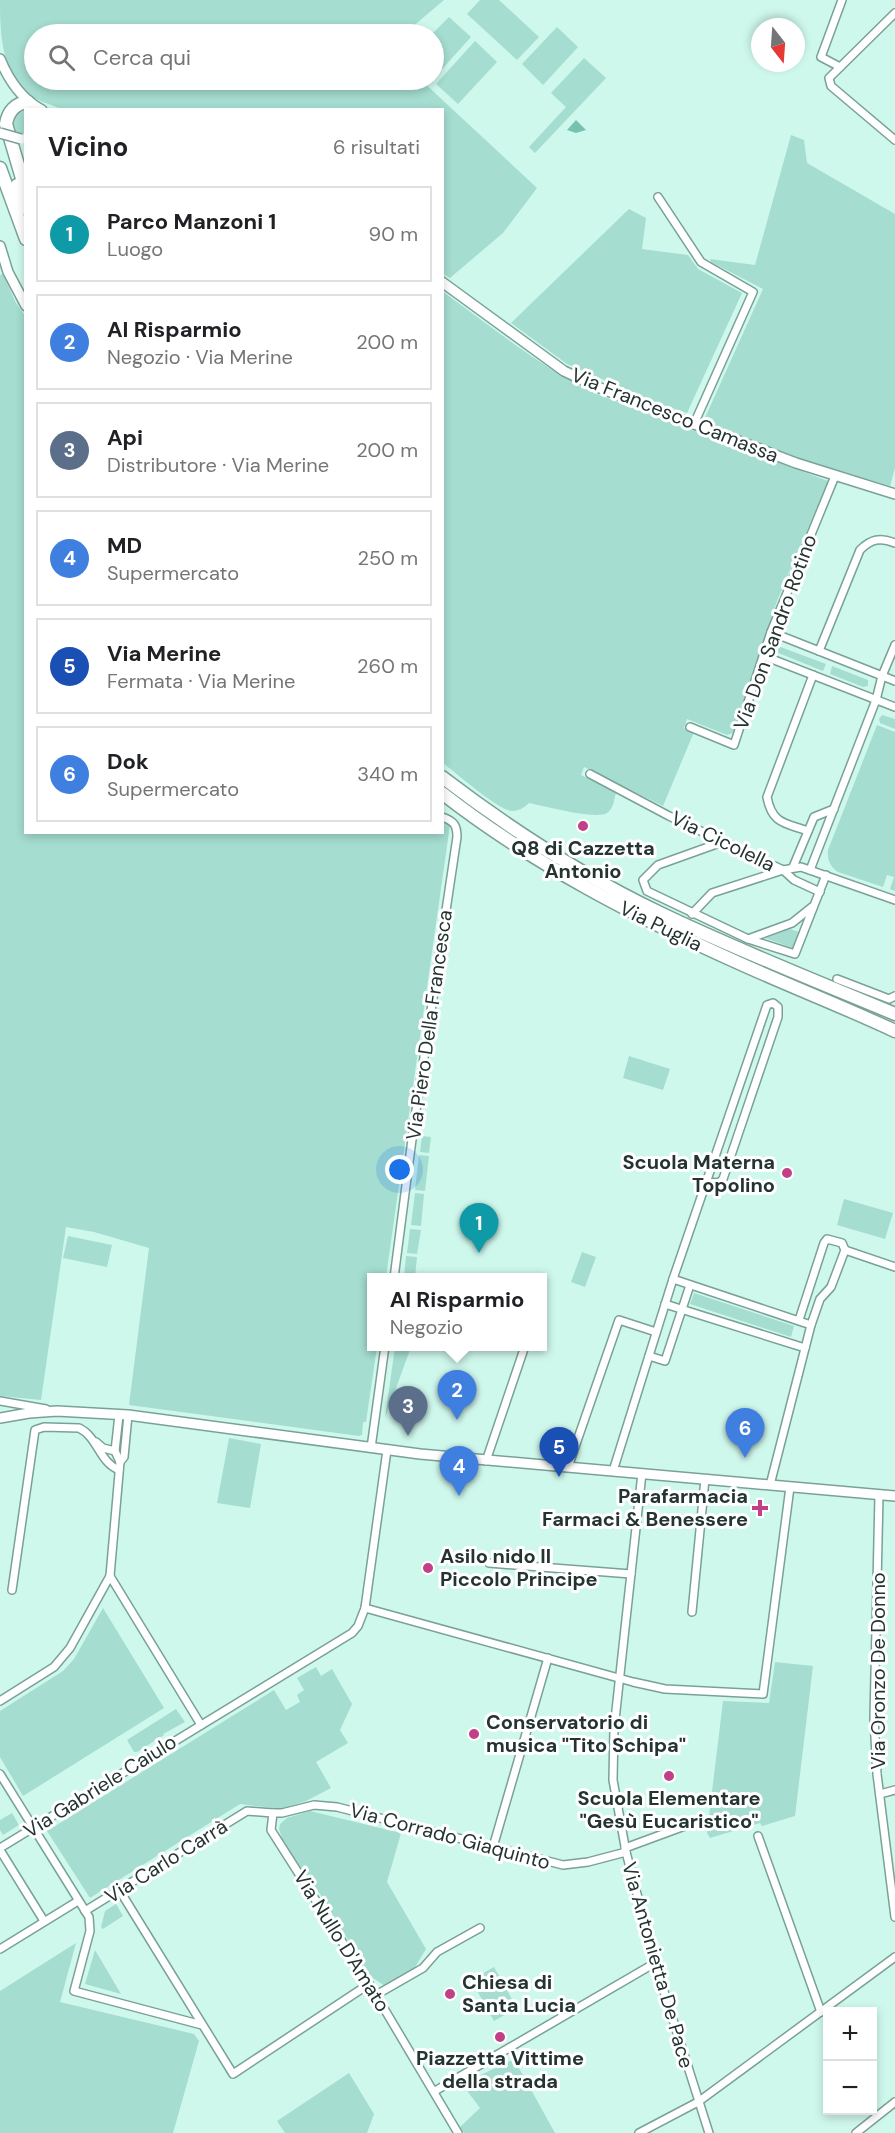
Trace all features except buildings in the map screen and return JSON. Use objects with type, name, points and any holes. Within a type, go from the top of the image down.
[{"type":"highway","points":[[24,185],[6,124],[7,117],[15,107],[28,102]]},
{"type":"highway","points":[[0,134],[24,203]]},
{"type":"highway","points":[[0,168],[24,234]]},
{"type":"highway","name":"Via Puglia","points":[[444,778],[486,810],[530,838],[599,881],[648,907],[745,952],[895,1014]]},
{"type":"highway","name":"Via Puglia","points":[[444,795],[465,811],[583,886],[653,923],[740,964],[895,1031]]},
{"type":"main road","points":[[0,60],[9,78],[28,102],[38,108]]},
{"type":"main road","points":[[0,134],[23,140]]},
{"type":"main road","points":[[0,246],[8,272],[24,302]]},
{"type":"main road","name":"Via Francesco Camassa","points":[[444,283],[564,371],[645,407],[834,476],[895,494]]},
{"type":"main road","points":[[0,1418],[57,1411],[123,1415],[486,1461],[895,1496]]},
{"type":"street","points":[[840,67],[820,57],[842,0]]},
{"type":"street","points":[[895,13],[829,78],[831,86],[895,140]]},
{"type":"street","points":[[658,197],[701,262],[753,292],[694,424]]},
{"type":"street","name":"Via Don Sandro Rotino","points":[[690,727],[734,745],[771,632],[834,476]]},
{"type":"street","points":[[819,651],[860,550],[868,543],[878,539],[895,543]]},
{"type":"street","points":[[771,632],[895,681]]},
{"type":"street","points":[[810,870],[895,645]]},
{"type":"street","points":[[764,656],[895,707]]},
{"type":"street","points":[[808,831],[776,820],[769,810],[767,798],[813,675]]},
{"type":"street","name":"Via Cicolella","points":[[590,774],[669,816],[783,870],[797,867],[810,870],[895,900]]},
{"type":"street","points":[[444,800],[465,811]]},
{"type":"street","points":[[794,880],[814,818],[834,809]]},
{"type":"street","name":"Via Piero Della Francesca","points":[[395,1273],[414,1124],[457,837],[457,826],[452,820],[444,818]]},
{"type":"street","points":[[725,841],[658,865],[644,880],[648,891],[748,939],[795,954],[826,875]]},
{"type":"street","points":[[692,914],[712,893],[783,870],[794,880],[820,892]]},
{"type":"street","points":[[748,939],[792,923],[814,906]]},
{"type":"street","points":[[837,979],[889,999],[895,996]]},
{"type":"street","points":[[613,1471],[665,1304],[767,1005],[773,1003],[778,1007],[778,1017],[723,1179],[719,1184],[707,1182]]},
{"type":"street","points":[[732,1109],[745,1114]]},
{"type":"street","points":[[770,1485],[812,1324],[820,1299],[831,1287],[845,1250],[842,1243],[827,1239],[824,1243],[799,1320]]},
{"type":"street","points":[[845,1250],[895,1267]]},
{"type":"street","points":[[673,1280],[812,1324]]},
{"type":"street","points":[[649,1356],[666,1361],[690,1285]]},
{"type":"street","points":[[665,1304],[805,1348]]},
{"type":"street","points":[[568,1467],[619,1320],[656,1332]]},
{"type":"street","points":[[371,1448],[384,1351]]},
{"type":"street","points":[[486,1461],[524,1351]]},
{"type":"street","points":[[0,1401],[57,1411]]},
{"type":"street","points":[[0,1701],[54,1667],[70,1648],[110,1576],[119,1466],[116,1451],[123,1415]]},
{"type":"street","points":[[119,1466],[124,1457],[123,1415]]},
{"type":"street","points":[[12,1590],[35,1430],[44,1427],[79,1428],[94,1441],[108,1463],[119,1466]]},
{"type":"street","points":[[94,1441],[103,1448],[116,1451]]},
{"type":"street","points":[[387,1450],[365,1608],[665,1689],[763,1694],[790,1487]]},
{"type":"street","name":"Via Antonietta De Pace","points":[[642,1473],[614,1729],[613,1780],[626,1850],[655,1963],[709,2133]]},
{"type":"street","points":[[692,1612],[705,1479]]},
{"type":"street","name":"Via Oronzo De Donno","points":[[879,1495],[874,1719],[880,1794],[895,1917]]},
{"type":"street","points":[[489,1563],[631,1574]]},
{"type":"street","points":[[110,1576],[201,1725]]},
{"type":"street","name":"Via Gabriele Caiulo","points":[[0,1849],[352,1633],[358,1626],[365,1608]]},
{"type":"street","points":[[493,1847],[548,1658]]},
{"type":"street","points":[[0,1774],[89,1917],[90,1931],[74,1991],[202,2025]]},
{"type":"street","points":[[880,1794],[895,1790]]},
{"type":"street","name":"Via Corrado Giaquinto","points":[[273,1813],[314,1805],[337,1807],[563,1865],[588,1862],[626,1850],[701,1820]]},
{"type":"street","name":"Via Carlo Carrà","points":[[85,1911],[247,1811],[273,1813]]},
{"type":"street","name":"Via Nullo D'Amato","points":[[273,1813],[271,1830],[376,1995],[459,2133]]},
{"type":"street","points":[[758,1836],[821,2012]]},
{"type":"street","points":[[0,1849],[44,1921]]},
{"type":"street","points":[[120,1891],[233,2074],[369,1984]]},
{"type":"street","name":"Via Carlo Carrà","points":[[0,1949],[78,1901]]},
{"type":"street","points":[[376,1995],[423,1968],[437,1952],[480,1929]]},
{"type":"street","points":[[639,2133],[698,2102],[895,1957]]},
{"type":"street","points":[[435,2091],[655,1963]]},
{"type":"street","points":[[856,2133],[895,2102]]},
{"type":"shaded area","points":[[0,0],[444,0],[416,24],[24,24],[24,90],[18,84],[7,62],[1,25]]},
{"type":"shaded area","points":[[480,0],[499,0],[539,37],[517,60],[467,14]]},
{"type":"shaded area","points":[[449,17],[471,37],[444,67],[444,24],[442,24]]},
{"type":"shaded area","points":[[557,27],[578,47],[543,85],[522,64]]},
{"type":"shaded area","points":[[475,41],[497,62],[458,104],[443,90],[444,75]]},
{"type":"shaded area","points":[[584,58],[606,78],[535,153],[529,147],[566,107],[551,93]]},
{"type":"shaded area","points":[[24,90],[432,90],[537,188],[503,233],[450,278],[444,274],[444,108],[59,108]]},
{"type":"shaded area","points":[[24,108],[24,134],[13,131],[11,123],[15,113]]},
{"type":"shaded area","points":[[576,120],[586,130],[576,133],[567,130]]},
{"type":"shaded area","points":[[791,135],[804,140],[807,163],[895,214],[895,468],[890,486],[796,458],[704,420],[763,289],[711,262],[710,259],[755,265]]},
{"type":"shaded area","points":[[629,209],[646,218],[642,249],[688,255],[698,269],[742,293],[687,413],[660,404],[567,364],[511,323]]},
{"type":"shaded area","points":[[3,274],[16,303],[24,314],[24,834],[444,834],[444,822],[450,825],[387,1273],[367,1273],[367,1351],[376,1351],[366,1422],[363,1422],[362,1435],[359,1436],[129,1405],[149,1248],[94,1232],[66,1227],[41,1400],[0,1396],[0,275]]},
{"type":"shaded area","points":[[444,292],[498,333],[576,384],[828,481],[777,601],[733,733],[727,735],[687,719],[684,728],[694,732],[663,806],[584,767],[581,775],[616,792],[612,806],[607,813],[581,814],[529,803],[521,809],[512,811],[487,798],[444,764]]},
{"type":"shaded area","points":[[778,646],[826,664],[823,671],[776,652]]},
{"type":"shaded area","points":[[832,666],[868,680],[868,686],[863,687],[830,674]]},
{"type":"shaded area","points":[[882,715],[895,719],[895,729],[880,723],[879,719]]},
{"type":"shaded area","points":[[877,725],[895,732],[895,891],[890,889],[894,877],[887,875],[883,887],[838,872],[831,865],[828,857],[828,850]]},
{"type":"shaded area","points":[[790,929],[799,932],[793,948],[765,938]]},
{"type":"shaded area","points":[[629,1056],[670,1069],[663,1090],[623,1078]]},
{"type":"shaded area","points":[[422,1136],[431,1137],[429,1153],[420,1152]]},
{"type":"shaded area","points":[[419,1155],[429,1156],[425,1191],[415,1190]]},
{"type":"shaded area","points":[[415,1193],[424,1194],[421,1226],[411,1225]]},
{"type":"shaded area","points":[[844,1199],[893,1213],[885,1239],[837,1225]]},
{"type":"shaded area","points":[[410,1229],[421,1230],[417,1254],[407,1253]]},
{"type":"shaded area","points":[[68,1236],[112,1245],[107,1267],[63,1258]]},
{"type":"shaded area","points":[[582,1252],[596,1257],[585,1287],[571,1282]]},
{"type":"shaded area","points":[[406,1256],[417,1257],[415,1273],[404,1273]]},
{"type":"shaded area","points":[[694,1293],[794,1326],[791,1337],[690,1304]]},
{"type":"shaded area","points":[[394,1351],[410,1351],[385,1418]]},
{"type":"shaded area","points":[[229,1438],[261,1444],[250,1508],[217,1503]]},
{"type":"shaded area","points":[[103,1608],[164,1708],[23,1796],[0,1757],[0,1711],[63,1671],[74,1659]]},
{"type":"shaded area","points":[[775,1662],[813,1666],[795,1816],[762,1826],[760,1823],[710,1838],[707,1833],[723,1701],[769,1703]]},
{"type":"shaded area","points":[[316,1667],[321,1676],[332,1669],[352,1704],[340,1730],[348,1743],[316,1762],[331,1788],[306,1801],[280,1809],[240,1804],[90,1898],[47,1831],[274,1690],[286,1710],[300,1702],[297,1695],[304,1690],[297,1678]]},
{"type":"shaded area","points":[[176,1709],[185,1722],[134,1752],[127,1740]]},
{"type":"shaded area","points":[[310,1811],[401,1833],[387,1882],[426,1949],[414,1969],[385,1986],[370,1976],[320,1894],[284,1844],[279,1829],[280,1824],[287,1818]]},
{"type":"shaded area","points":[[12,1813],[19,1825],[3,1835],[0,1830],[0,1820]]},
{"type":"shaded area","points":[[116,1904],[123,1916],[103,1929],[101,1927],[105,1911]]},
{"type":"shaded area","points":[[76,1943],[60,2002],[194,2034],[199,2041],[173,2133],[0,2133],[0,1991]]},
{"type":"shaded area","points":[[95,1950],[121,1994],[85,1984]]},
{"type":"shaded area","points":[[494,1967],[517,2008],[494,2021],[471,1980]]},
{"type":"shaded area","points":[[514,2059],[555,2133],[464,2133],[460,2127],[480,2108],[462,2084]]},
{"type":"shaded area","points":[[349,2073],[374,2114],[367,2133],[285,2133],[277,2121]]},
{"type":"place","name":"Q8 di Cazzetta Antonio","points":[[583,826]]},
{"type":"place","name":"Scuola Materna Topolino","points":[[787,1173]]},
{"type":"place","name":"Parco Manzoni 1","points":[[479,1253]]},
{"type":"place","name":"Al Risparmio","points":[[457,1420]]},
{"type":"place","name":"Api","points":[[408,1436]]},
{"type":"place","name":"Dok","points":[[745,1458]]},
{"type":"place","name":"Via Merine","points":[[559,1477]]},
{"type":"place","name":"MD","points":[[459,1496]]},
{"type":"place","name":"Parafarmacia Farmaci & Benessere","points":[[760,1508]]},
{"type":"place","name":"Asilo nido Il Piccolo Principe","points":[[428,1568]]},
{"type":"place","name":"Conservatorio di musica \"Tito Schipa\"","points":[[474,1734]]},
{"type":"place","name":"Scuola Elementare \"Gesù Eucaristico\"","points":[[669,1776]]},
{"type":"place","name":"Chiesa di Santa Lucia","points":[[450,1994]]},
{"type":"place","name":"Piazzetta Vittime della strada","points":[[500,2037]]}]
